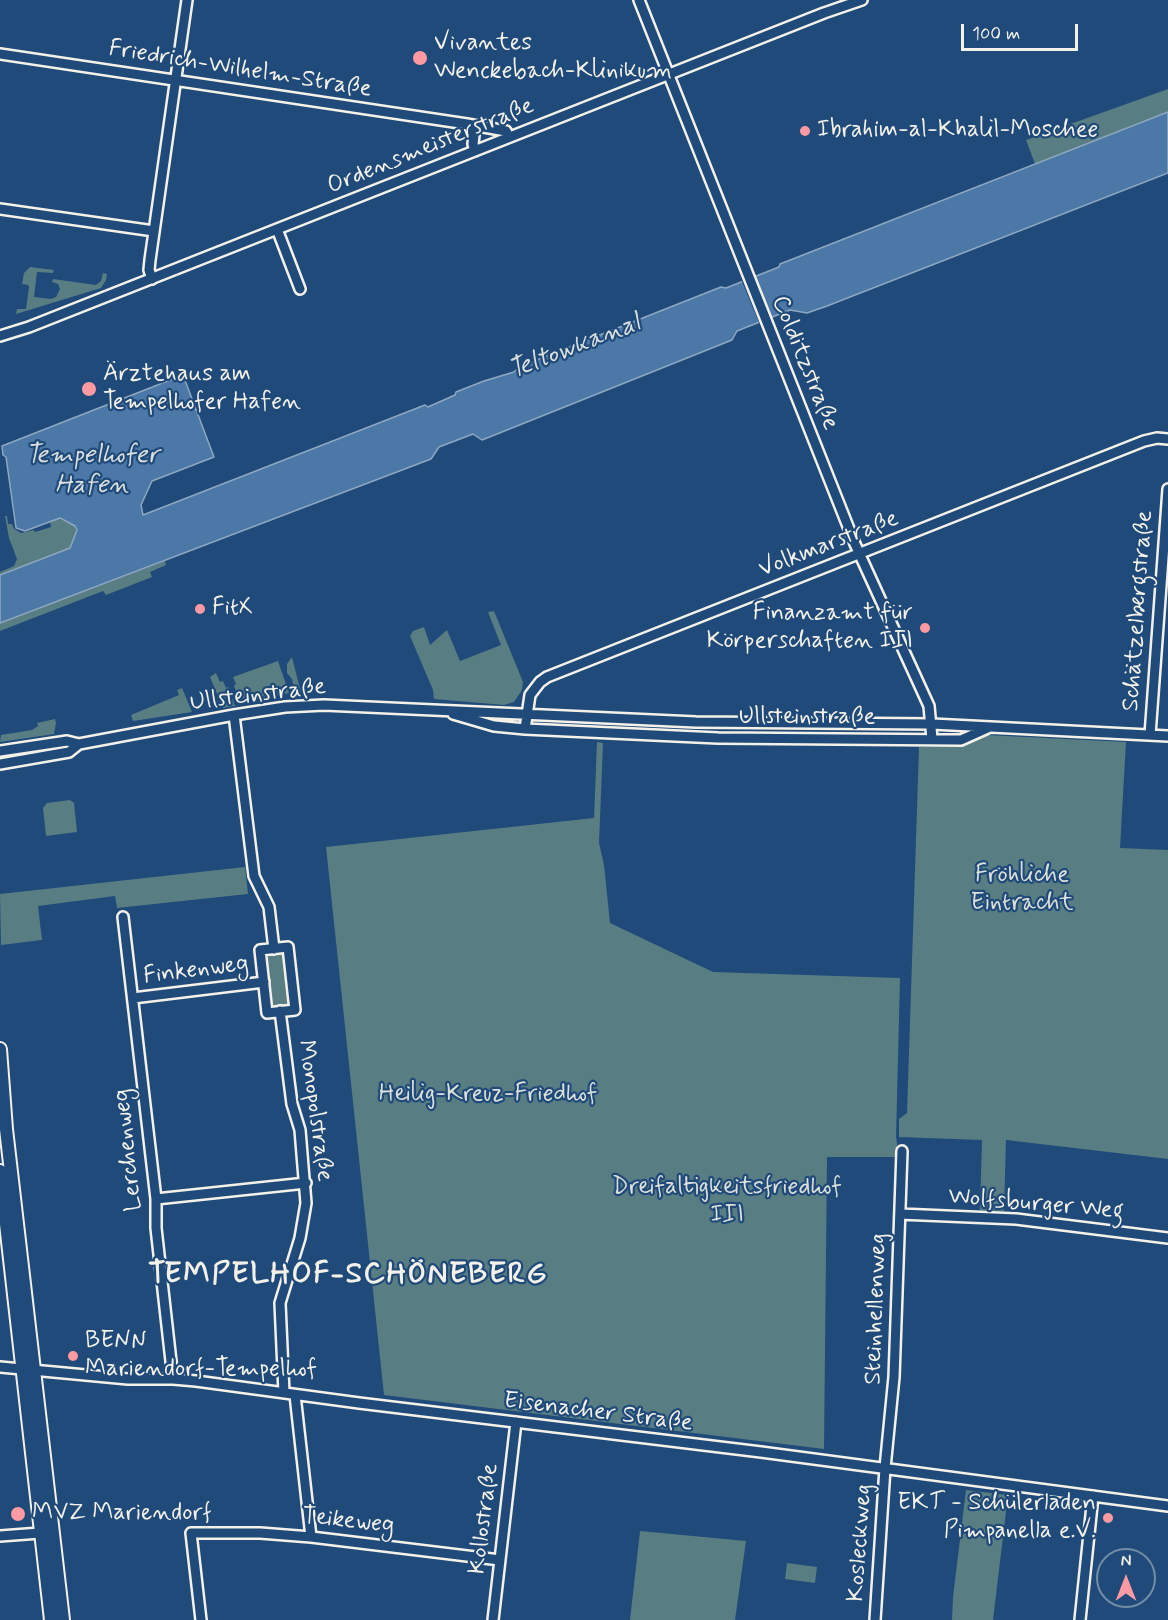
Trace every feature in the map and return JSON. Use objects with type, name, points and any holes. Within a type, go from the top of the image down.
[{"type":"main road","points":[[0,1049],[7,1210]]},
{"type":"main road","points":[[0,1171],[63,1620]]},
{"type":"main road","points":[[28,1370],[40,1533],[51,1620]]},
{"type":"street","points":[[152,279],[149,270],[187,0]]},
{"type":"street","name":"Colditzstraße","points":[[639,0],[859,554],[931,712],[932,739]]},
{"type":"street","name":"Ordensmeisterstraße","points":[[0,337],[862,0]]},
{"type":"street","name":"Friedrich-Wilhelm-Straße","points":[[0,54],[506,131],[509,137]]},
{"type":"street","points":[[475,126],[473,144],[476,151]]},
{"type":"street","points":[[0,209],[154,231]]},
{"type":"street","points":[[277,230],[300,289]]},
{"type":"street","name":"Volkmarstraße","points":[[526,714],[530,695],[547,677],[1144,441],[1157,438],[1168,439]]},
{"type":"street","name":"Schätzelbergstraße","points":[[1150,735],[1168,489]]},
{"type":"street","name":"Ullsteinstraße","points":[[0,751],[67,741],[79,744],[285,707],[324,705],[696,722],[992,726],[1168,736]]},
{"type":"street","name":"Ullsteinstraße","points":[[444,711],[494,726],[525,729],[740,738],[961,740],[992,726]]},
{"type":"street","points":[[525,729],[526,714]]},
{"type":"street","points":[[234,716],[254,876],[269,907],[274,949]]},
{"type":"street","points":[[619,719],[619,734]]},
{"type":"street","points":[[893,723],[893,738]]},
{"type":"street","name":"Ullsteinstraße","points":[[0,764],[69,752],[79,744]]},
{"type":"street","name":"Lerchenweg","points":[[123,917],[156,1199],[156,1228],[173,1379]]},
{"type":"street","name":"Monopolstraße","points":[[288,947],[295,1010],[267,1013],[260,950],[274,949],[288,947]]},
{"type":"street","name":"Finkenweg","points":[[132,998],[264,982]]},
{"type":"street","name":"Monopolstraße","points":[[280,1011],[292,1104],[300,1130],[306,1183],[304,1222],[280,1303],[284,1393]]},
{"type":"street","name":"Steinhellenweg","points":[[885,1468],[894,1377],[902,1151]]},
{"type":"street","points":[[156,1199],[306,1183]]},
{"type":"street","name":"Wolfsburger Weg","points":[[900,1214],[1016,1219],[1168,1238]]},
{"type":"street","name":"Eisenacher Straße","points":[[0,1367],[128,1379],[173,1379],[885,1468],[1168,1506]]},
{"type":"street","points":[[295,1395],[311,1537]]},
{"type":"street","name":"Kollostraße","points":[[493,1620],[516,1422]]},
{"type":"street","name":"Kosleckweg","points":[[875,1620],[885,1468]]},
{"type":"street","points":[[1080,1620],[1093,1496]]},
{"type":"street","points":[[0,1536],[40,1533]]},
{"type":"street","name":"Teikeweg","points":[[201,1620],[191,1533],[260,1533],[311,1537],[500,1560]]},
{"type":"green space","points":[[1168,89],[1168,112],[1035,164],[1026,140]]},
{"type":"green space","points":[[30,267],[54,270],[53,273],[37,272],[34,297],[51,299],[56,297],[60,289],[58,284],[52,282],[53,279],[96,285],[101,281],[103,273],[107,274],[101,288],[16,314],[17,309],[26,309],[29,287],[22,284],[24,273]]},
{"type":"green space","points":[[5,516],[7,516],[8,524],[12,524],[14,529],[21,533],[51,527],[50,521],[57,518],[75,526],[77,532],[70,548],[0,575],[0,572],[14,566],[17,559],[9,538]]},
{"type":"green space","points":[[165,561],[166,565],[150,572],[152,577],[106,595],[103,591],[0,631],[0,623]]},
{"type":"green space","points":[[494,611],[523,682],[522,690],[514,702],[504,705],[434,699],[433,690],[410,636],[413,631],[424,627],[430,645],[447,630],[460,661],[501,645],[488,612]]},
{"type":"green space","points":[[292,657],[301,692],[295,693],[292,679],[287,673],[287,664]]},
{"type":"green space","points":[[278,661],[289,693],[241,704],[233,677]]},
{"type":"green space","points":[[216,673],[220,682],[223,681],[226,688],[228,687],[235,706],[223,708],[210,677]]},
{"type":"green space","points":[[182,688],[192,712],[133,721],[131,715],[179,695],[177,690]]},
{"type":"green space","points":[[55,719],[54,734],[0,742],[1,735],[32,730],[38,726],[37,723]]},
{"type":"green space","name":"Fröhliche Eintracht","points":[[986,735],[1126,742],[1120,848],[1168,850],[1168,1159],[1006,1140],[1004,1211],[980,1210],[982,1140],[899,1137],[899,1119],[907,1113],[919,747],[959,747]]},
{"type":"green space","points":[[597,742],[603,743],[599,843],[604,865],[610,923],[713,972],[900,978],[896,1137],[899,1157],[827,1157],[824,1449],[384,1395],[326,847],[594,818]]},
{"type":"green space","points":[[70,800],[74,803],[77,832],[46,836],[43,808],[47,803]]},
{"type":"green space","points":[[245,867],[248,894],[117,908],[115,896],[38,906],[42,940],[1,945],[0,894]]},
{"type":"green space","points":[[279,952],[285,956],[290,1000],[287,1007],[274,1009],[269,1003],[265,957],[270,953]]},
{"type":"green space","points":[[966,1490],[1008,1495],[993,1620],[952,1620]]},
{"type":"green space","points":[[640,1531],[746,1541],[735,1620],[630,1620]]},
{"type":"green space","points":[[787,1563],[817,1567],[815,1583],[785,1579]]},
{"type":"water","points":[[1168,112],[1168,173],[827,306],[807,313],[790,310],[737,331],[732,340],[482,440],[473,434],[439,447],[431,459],[0,623],[0,575],[70,548],[77,530],[75,526],[60,518],[25,531],[16,528],[6,457],[3,455],[2,446],[183,375],[214,457],[152,481],[141,505],[143,515],[425,405],[428,407],[455,395],[456,392],[514,372],[519,367],[721,287],[726,288],[779,267],[780,264]]},
{"type":"pier","points":[[754,274],[773,320],[760,325],[741,279]]},
{"type":"place","name":"Vivantes Wenckebach-Klinikum","points":[[420,58]]},
{"type":"place","name":"Ibrahim-al-Khalil-Moschee","points":[[805,131]]},
{"type":"place","name":"Ärztehaus am Tempelhofer Hafen","points":[[89,389]]},
{"type":"place","name":"FitX","points":[[200,609]]},
{"type":"place","name":"Finanzamt für Körperschaften III","points":[[925,628]]},
{"type":"place","name":"BENN Mariendorf-Tempelhof","points":[[73,1356]]},
{"type":"place","name":"MVZ Mariendorf","points":[[18,1514]]},
{"type":"place","name":"EKT - Schülerladen Pimpanella e.V.","points":[[1108,1518]]},
{"type":"district","name":"TEMPELHOF-SCHÖNEBERG","points":[[348,1276]]},
{"type":"water label","name":"Teltowkanal","points":[[575,348]]},
{"type":"water label","name":"Tempelhofer Hafen","points":[[92,472]]},
{"type":"park label","name":"Heilig-Kreuz-Friedhof","points":[[488,1095]]},
{"type":"park label","name":"Dreifaltigkeitsfriedhof III","points":[[727,1202]]}]
